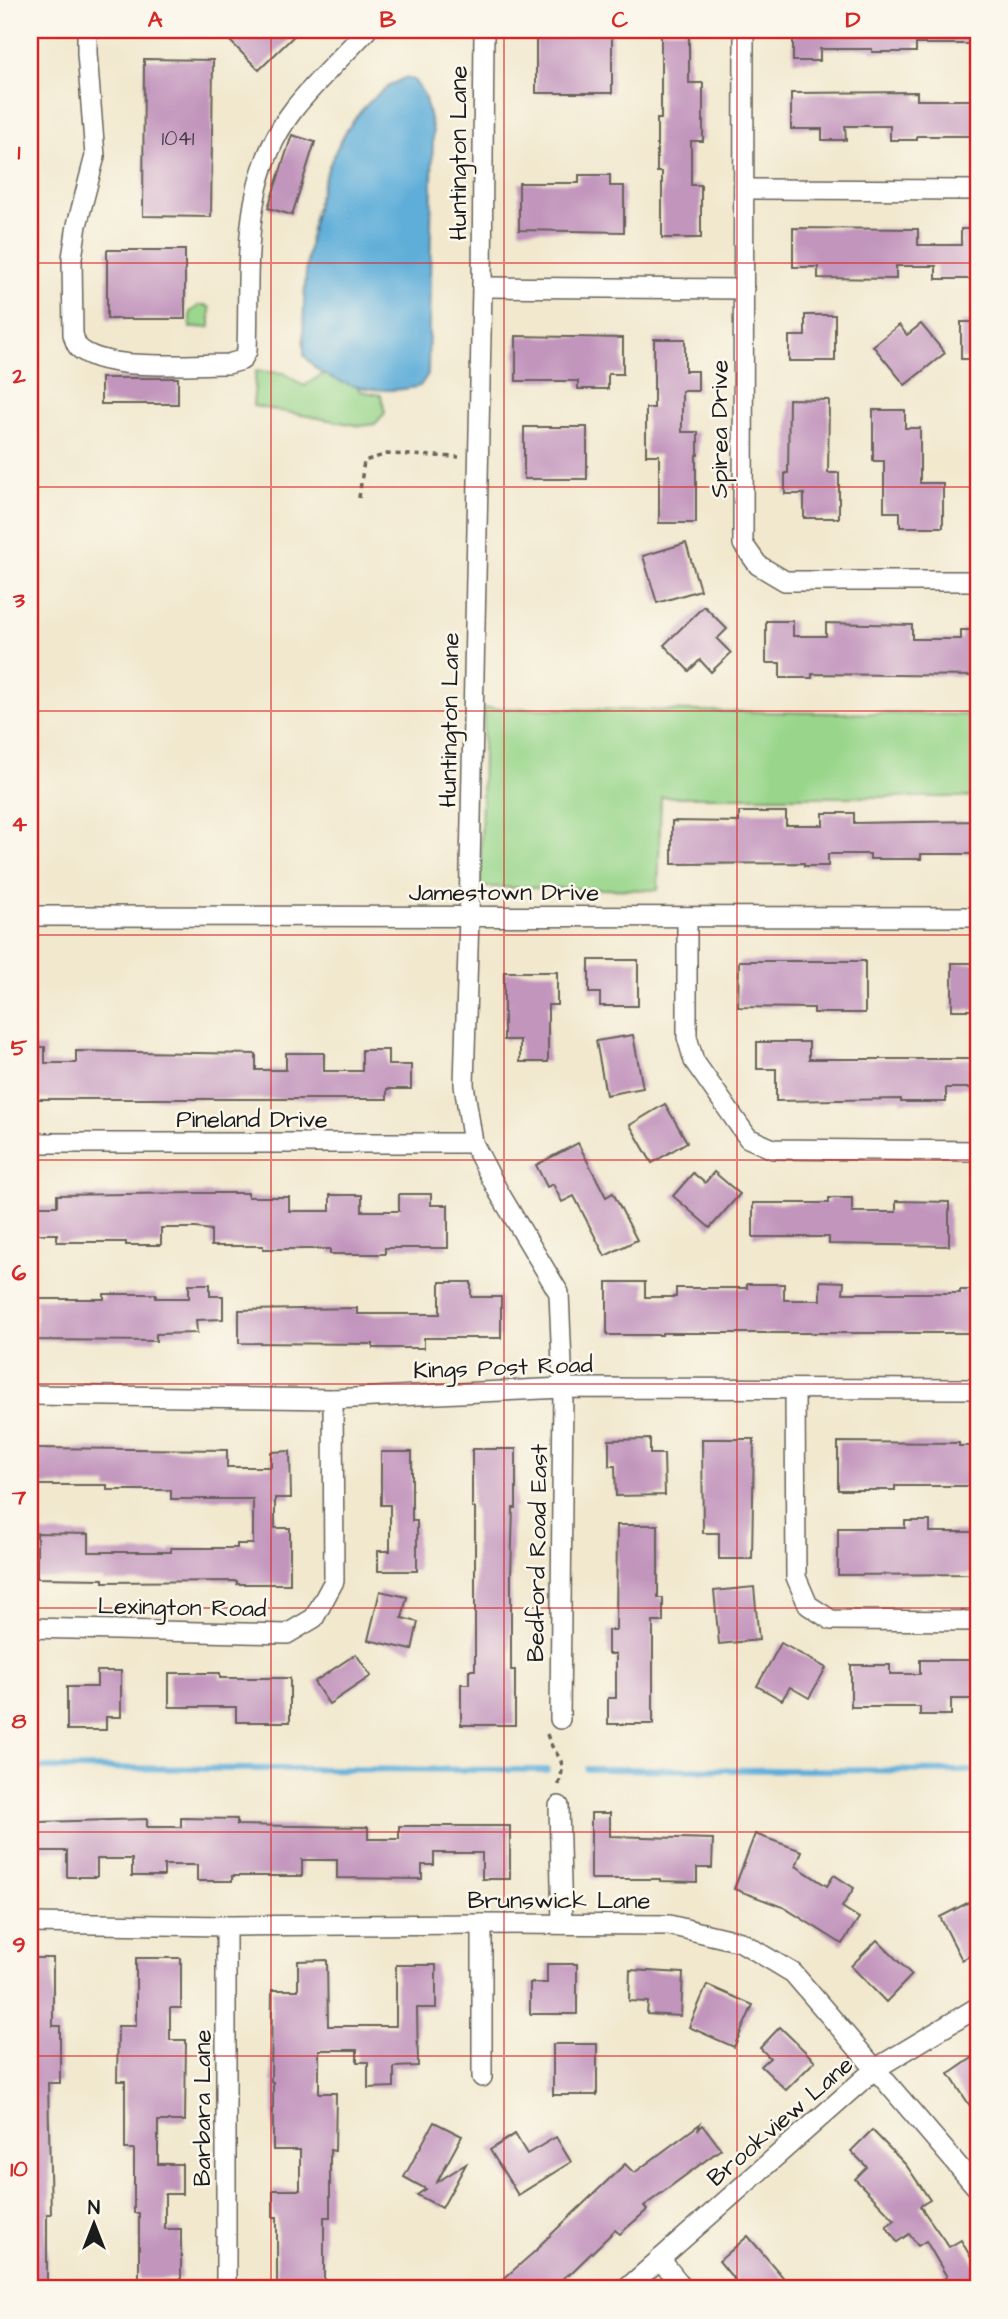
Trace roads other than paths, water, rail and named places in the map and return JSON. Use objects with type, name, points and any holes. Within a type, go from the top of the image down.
[{"type":"street","points":[[88,30],[87,53],[95,156],[77,225],[72,258],[73,334],[76,344],[97,358],[126,363],[228,364],[242,360],[247,351],[248,235],[252,206],[267,153],[293,110],[367,30]]},
{"type":"street","name":"Huntington Lane","points":[[484,30],[482,287],[470,916],[464,1085],[474,1143],[498,1191],[559,1293],[563,1388]]},
{"type":"street","name":"Spirea Drive","points":[[744,30],[743,544],[758,565],[785,581],[978,581]]},
{"type":"street","points":[[744,189],[978,190]]},
{"type":"street","points":[[482,287],[744,289]]},
{"type":"street","name":"Jamestown Drive","points":[[30,916],[978,917]]},
{"type":"street","points":[[687,917],[687,1037],[694,1061],[748,1138],[773,1149],[978,1151]]},
{"type":"street","name":"Pineland Drive","points":[[30,1143],[474,1143]]},
{"type":"street","name":"Kings Post Road","points":[[30,1395],[333,1399],[563,1388],[978,1389]]},
{"type":"street","name":"Bedford Road East","points":[[559,1719],[563,1388]]},
{"type":"street","points":[[795,1389],[796,1577],[808,1605],[831,1620],[978,1621]]},
{"type":"street","name":"Lexington Road","points":[[30,1628],[287,1634],[313,1618],[334,1581],[333,1399]]},
{"type":"street","points":[[559,1806],[562,1924]]},
{"type":"street","name":"Brunswick Lane","points":[[30,1923],[226,1926],[668,1925],[741,1942],[793,1973],[978,2189]]},
{"type":"street","points":[[482,1924],[482,2077]]},
{"type":"street","name":"Barbara Lane","points":[[226,1926],[226,2289]]},
{"type":"street","name":"Brookview Lane","points":[[626,2289],[876,2069],[978,2007]]},
{"type":"street","points":[[660,2259],[684,2289]]},
{"type":"water","points":[[404,78],[414,80],[424,95],[433,131],[428,374],[420,386],[395,390],[368,389],[330,377],[317,369],[304,355],[305,280],[318,199],[331,161],[349,127],[373,99]]},
{"type":"waterway","points":[[30,1768],[547,1770]]},
{"type":"waterway","points":[[587,1769],[978,1771]]}]
